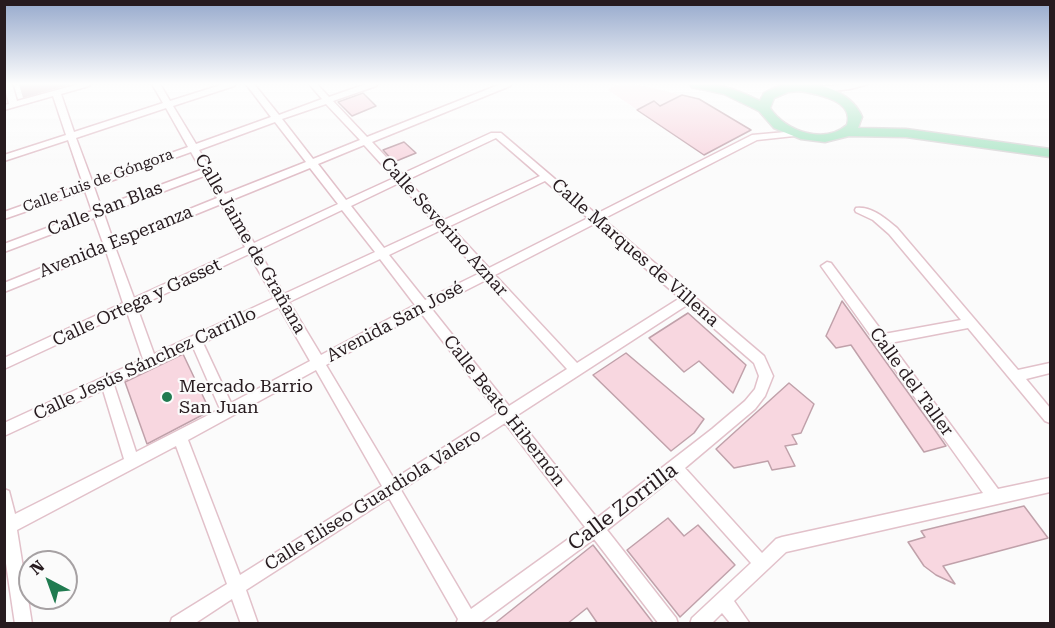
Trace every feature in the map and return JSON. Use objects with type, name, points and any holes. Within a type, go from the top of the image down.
[{"type":"main road","points":[[848,132],[854,126],[855,119],[852,113]]},
{"type":"main road","points":[[862,113],[906,133]]},
{"type":"main road","points":[[767,114],[794,133],[824,138],[848,132],[906,133],[1050,153]]},
{"type":"street","points":[[63,113],[150,362]]},
{"type":"street","points":[[4,158],[139,113]]},
{"type":"street","name":"Calle Jaime de Grañana","points":[[173,113],[468,622]]},
{"type":"street","name":"Calle Beato Hibernón","points":[[272,113],[670,624]]},
{"type":"street","name":"Calle Luis de Góngora","points":[[4,216],[289,113]]},
{"type":"street","name":"Calle Severino Aznar","points":[[339,113],[441,226],[576,369]]},
{"type":"street","name":"Avenida Esperanza","points":[[4,288],[436,113]]},
{"type":"street","name":"Avenida San José","points":[[755,137],[767,114]]},
{"type":"street","name":"Avenida San José","points":[[6,527],[422,307],[755,137],[794,133]]},
{"type":"street","name":"Calle Marques de Villena","points":[[498,135],[759,360],[766,376]]},
{"type":"street","name":"Calle Ortega y Gasset","points":[[4,364],[498,135]]},
{"type":"street","name":"Calle San Blas","points":[[4,248],[207,171]]},
{"type":"street","name":"Calle Jesús Sánchez Carrillo","points":[[4,430],[546,177]]},
{"type":"street","points":[[860,210],[877,217],[893,231],[1050,417]]},
{"type":"street","name":"Calle del Taller","points":[[827,266],[995,497]]},
{"type":"street","name":"Calle Eliseo Guardiola Valero","points":[[178,624],[688,299]]},
{"type":"street","points":[[881,340],[971,323]]},
{"type":"street","points":[[196,340],[228,411]]},
{"type":"street","points":[[1016,376],[1050,368]]},
{"type":"street","name":"Calle Zorrilla","points":[[468,622],[675,468],[750,405],[760,392],[766,376]]},
{"type":"street","points":[[107,382],[132,462]]},
{"type":"street","points":[[180,437],[250,624]]},
{"type":"street","points":[[675,468],[761,563]]},
{"type":"street","points":[[698,624],[782,545],[1050,485]]},
{"type":"street","points":[[4,496],[6,527],[24,624]]},
{"type":"street","points":[[723,600],[742,624]]},
{"type":"shaded area","points":[[642,113],[722,113],[751,131],[704,155]]},
{"type":"building","points":[[642,113],[723,113],[751,130],[704,155]]},
{"type":"building","points":[[404,142],[416,153],[394,162],[383,150]]},
{"type":"building","points":[[842,301],[946,446],[924,452],[851,345],[836,348],[826,336]]},
{"type":"building","points":[[688,313],[746,365],[733,393],[699,361],[684,372],[649,338]]},
{"type":"building","points":[[626,353],[704,419],[694,433],[671,451],[593,375]]},
{"type":"building","name":"Mercado Barrio San Juan","points":[[183,354],[210,411],[147,444],[125,382]]},
{"type":"building","points":[[789,383],[814,404],[801,433],[792,435],[797,444],[785,446],[795,466],[772,470],[768,461],[734,468],[716,449]]},
{"type":"building","points":[[1024,506],[1048,538],[943,566],[955,584],[924,566],[908,542],[925,537],[921,531]]},
{"type":"building","points":[[668,518],[684,536],[698,525],[735,565],[680,617],[627,550]]},
{"type":"building","points":[[593,545],[654,624],[598,624],[587,608],[567,624],[494,624]]},
{"type":"place","name":"Mercado Barrio San Juan","points":[[167,397]]}]
